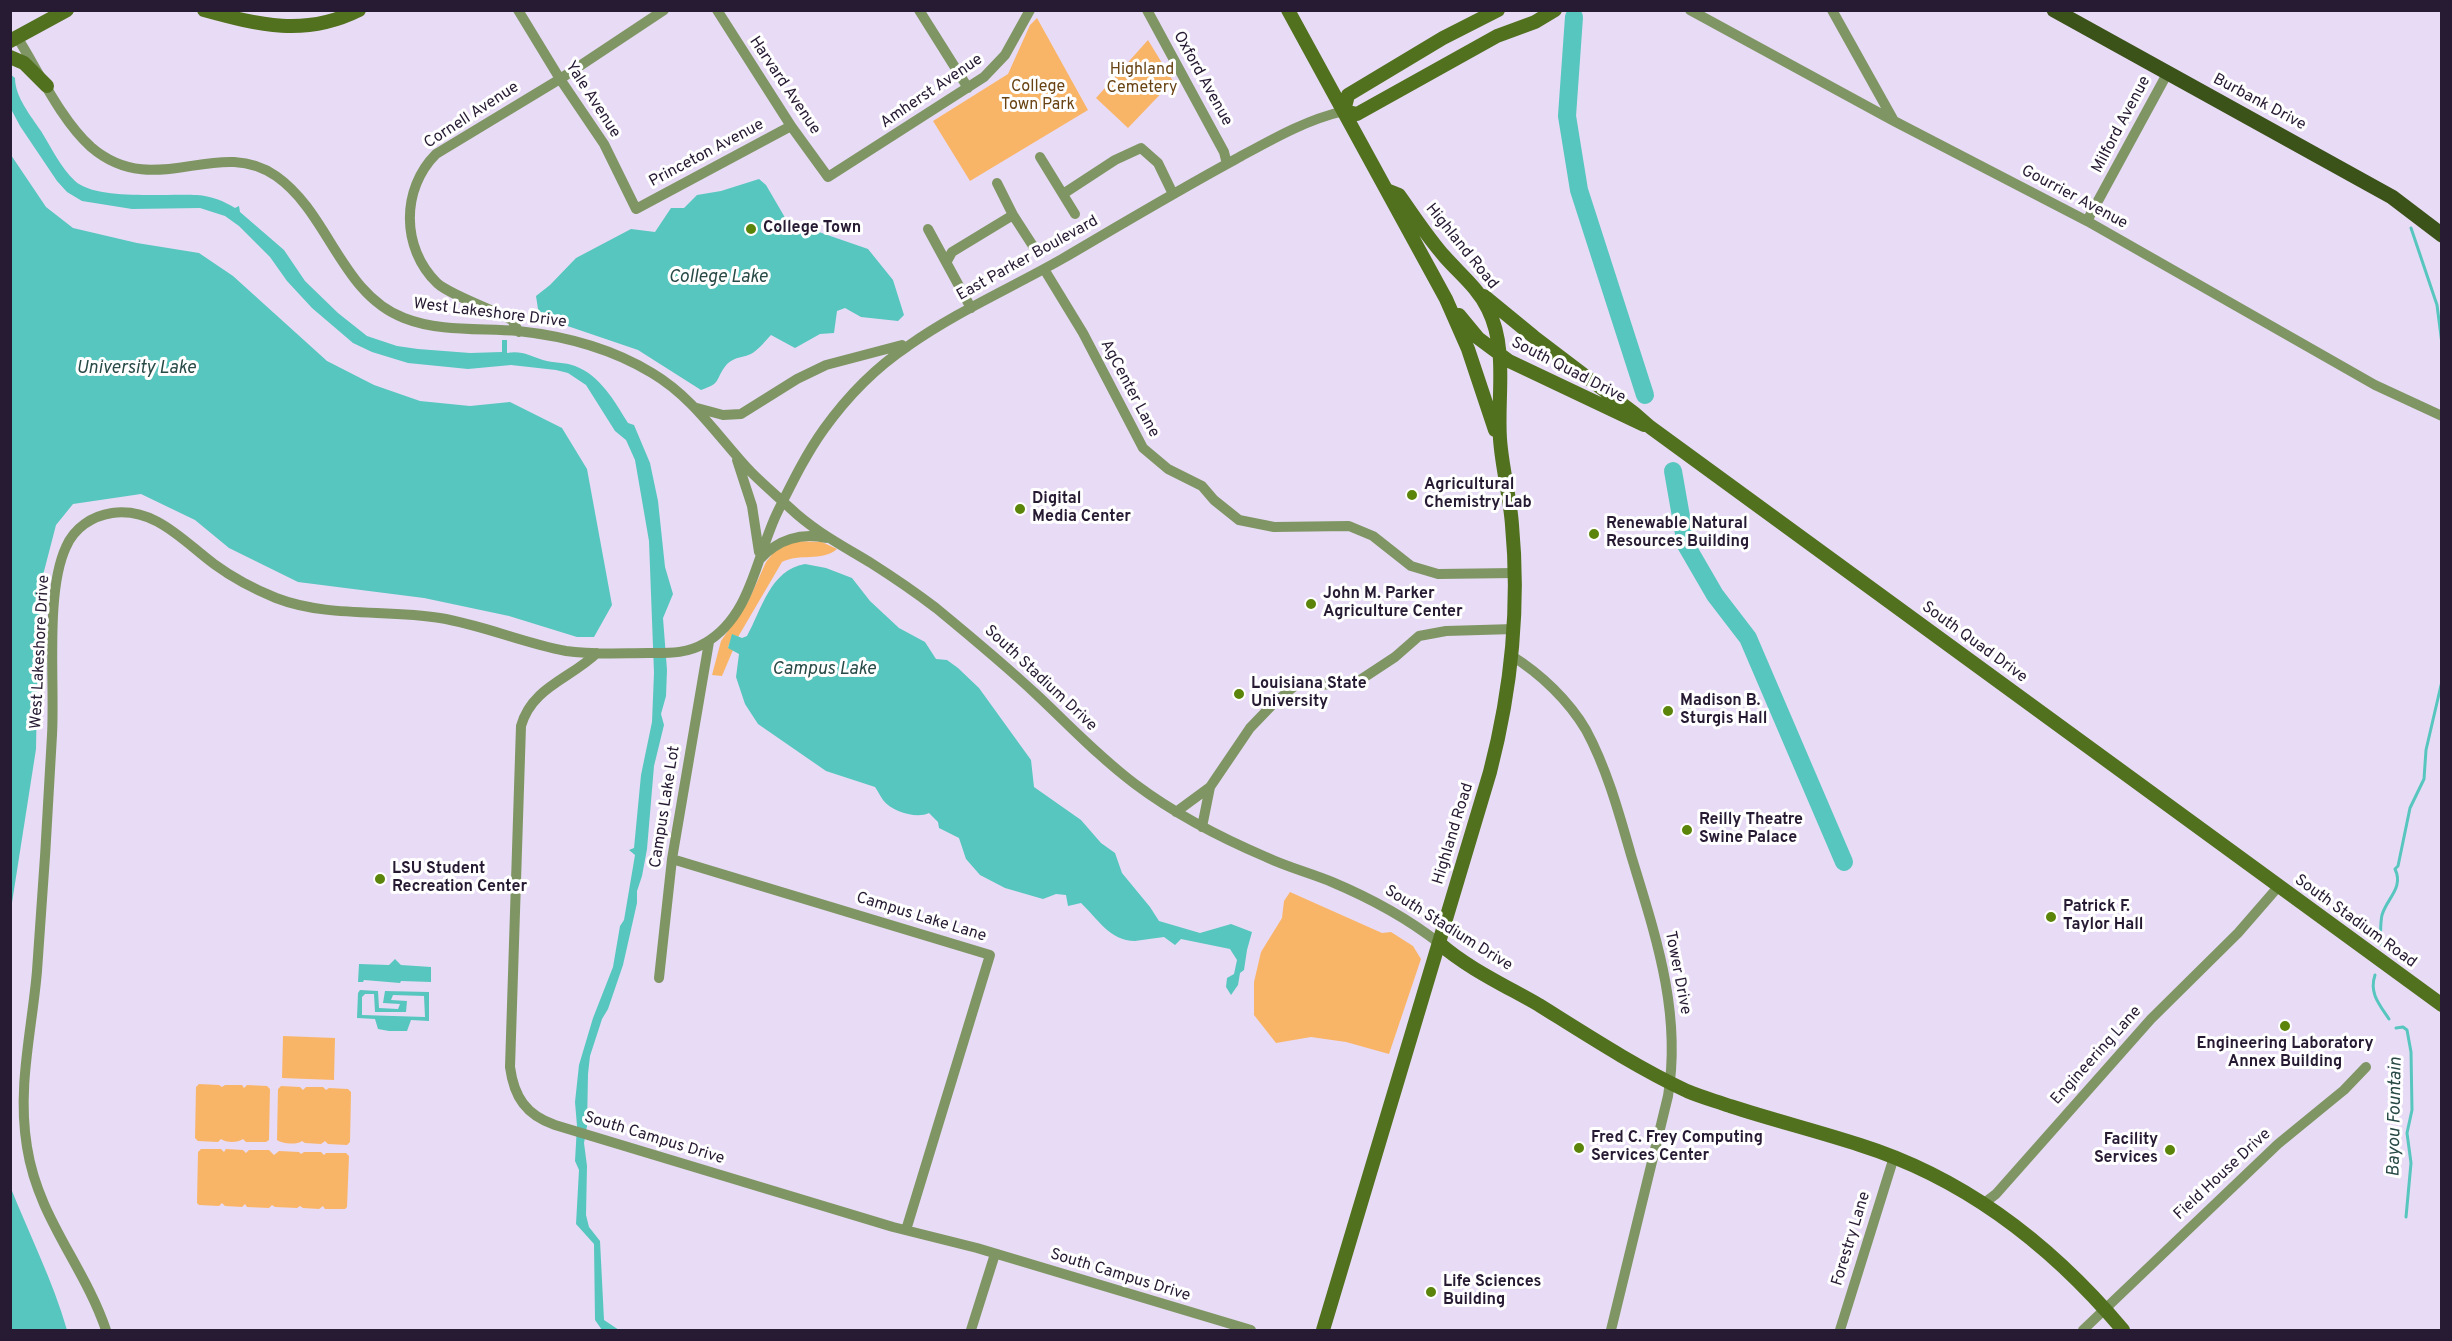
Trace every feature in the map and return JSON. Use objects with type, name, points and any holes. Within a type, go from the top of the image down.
[{"type":"main road","name":"Burbank Drive","points":[[2054,10],[2392,197],[2442,235]]},
{"type":"street","points":[[204,10],[257,24],[296,26],[333,21],[359,10]]},
{"type":"street","name":"Yale Avenue","points":[[518,10],[560,79],[604,144],[636,209]]},
{"type":"street","name":"Cornell Avenue","points":[[519,332],[512,320],[437,284],[423,264],[412,243],[410,211],[420,177],[436,154],[560,79],[664,10]]},
{"type":"street","name":"Harvard Avenue","points":[[717,10],[791,126],[828,177]]},
{"type":"street","points":[[919,10],[968,88]]},
{"type":"street","name":"Amherst Avenue","points":[[828,177],[968,88],[995,68],[1030,10]]},
{"type":"street","name":"Oxford Avenue","points":[[1147,10],[1224,152],[1227,164]]},
{"type":"street","name":"Highland Road","points":[[1288,10],[1389,191],[1390,200],[1452,311],[1500,440]]},
{"type":"street","points":[[1490,12],[1348,95],[1344,111],[1357,114],[1497,36],[1535,22],[1555,10]]},
{"type":"street","name":"Gourrier Avenue","points":[[1690,10],[1894,121],[2087,221],[2375,385],[2439,414]]},
{"type":"street","points":[[1832,10],[1894,121]]},
{"type":"street","points":[[14,39],[66,11]]},
{"type":"street","name":"West Lakeshore Drive","points":[[14,39],[65,116],[87,143],[102,155],[138,170],[157,171],[238,161],[248,162],[266,170],[295,191],[357,281],[375,302],[392,313],[421,323],[562,338],[620,356],[669,384],[697,408],[752,473],[784,502],[746,595],[730,620],[709,642],[679,653],[597,653],[560,650],[441,618],[338,611],[291,603],[248,585],[217,566],[161,523],[141,515],[117,513],[105,515],[89,522],[72,536],[62,558],[56,596],[52,728],[37,974],[23,1087],[23,1106],[26,1144],[37,1189],[50,1221],[93,1299],[106,1330]]},
{"type":"street","points":[[10,57],[24,63],[47,86]]},
{"type":"street","name":"Milford Avenue","points":[[2087,221],[2167,74]]},
{"type":"street","name":"East Parker Boulevard","points":[[784,502],[820,434],[844,403],[883,365],[922,337],[1227,164],[1317,117],[1344,111]]},
{"type":"street","name":"Princeton Avenue","points":[[636,209],[791,126]]},
{"type":"street","points":[[1063,194],[1115,160],[1141,148],[1158,163],[1173,194]]},
{"type":"street","points":[[1040,157],[1076,214]]},
{"type":"street","points":[[997,183],[1013,215],[1033,246]]},
{"type":"street","name":"Highland Road","points":[[1323,1330],[1497,745],[1512,656],[1514,629],[1512,525],[1500,440],[1499,356],[1490,311],[1477,290],[1444,257],[1399,195],[1389,191]]},
{"type":"street","points":[[947,261],[952,252],[1013,215]]},
{"type":"street","points":[[928,229],[971,308]]},
{"type":"street","name":"AgCenter Lane","points":[[1044,269],[1083,333],[1143,448],[1168,469],[1202,486],[1214,500],[1239,520],[1274,527],[1349,526],[1373,536],[1396,557],[1411,566],[1438,574],[1514,573]]},
{"type":"street","name":"South Quad Drive","points":[[1477,290],[1650,427],[2278,887]]},
{"type":"street","name":"South Quad Drive","points":[[1452,311],[1459,315],[1478,338],[1499,356],[1554,384],[1650,427]]},
{"type":"street","points":[[697,408],[723,415],[741,414],[796,379],[826,365],[892,350],[922,337]]},
{"type":"street","points":[[735,454],[752,506],[759,540],[759,561]]},
{"type":"street","name":"South Stadium Drive","points":[[784,502],[831,539],[898,580],[931,604],[1035,693],[1108,763],[1176,812],[1262,856],[1329,881],[1375,902],[1426,932],[1467,964],[1689,1092],[1894,1157],[1942,1180],[1983,1204],[2045,1250],[2123,1330]]},
{"type":"street","points":[[759,561],[771,549],[789,539],[817,536],[831,539]]},
{"type":"street","points":[[1176,812],[1210,787],[1250,728],[1274,703],[1296,685],[1354,684],[1395,657],[1419,636],[1446,631],[1514,629]]},
{"type":"street","name":"Campus Lake Lot","points":[[659,978],[672,859],[709,642]]},
{"type":"street","name":"South Campus Drive","points":[[597,653],[584,666],[537,696],[527,710],[521,726],[510,1068],[513,1084],[524,1104],[535,1117],[555,1125],[906,1230],[1251,1330]]},
{"type":"street","name":"Tower Drive","points":[[1512,656],[1547,683],[1575,716],[1585,730],[1602,765],[1658,945],[1672,1025],[1673,1067],[1611,1330]]},
{"type":"street","points":[[1202,827],[1210,787]]},
{"type":"street","name":"Campus Lake Lane","points":[[672,859],[990,955],[906,1230]]},
{"type":"street","name":"Engineering Lane","points":[[1983,1204],[1996,1194],[2151,1018],[2238,933],[2278,887]]},
{"type":"street","name":"South Stadium Road","points":[[2278,887],[2442,1005]]},
{"type":"street","name":"Field House Drive","points":[[2082,1330],[2106,1310],[2277,1144],[2344,1090],[2366,1067]]},
{"type":"street","name":"Forestry Lane","points":[[1840,1330],[1894,1157]]},
{"type":"street","points":[[971,1330],[995,1254]]},
{"type":"green space","name":"College Town Park","points":[[1037,18],[1088,110],[970,181],[933,121],[1008,74],[1030,25]]},
{"type":"green space","name":"Highland Cemetery","points":[[1148,40],[1173,81],[1128,128],[1096,98]]},
{"type":"green space","points":[[794,541],[822,542],[837,549],[824,555],[789,559],[782,562],[738,637],[733,635],[728,647],[733,650],[722,676],[712,675],[721,641],[748,602],[766,562],[774,552]]},
{"type":"green space","points":[[1290,892],[1382,933],[1391,932],[1413,946],[1421,959],[1389,1054],[1346,1042],[1311,1037],[1276,1043],[1254,1015],[1254,982],[1261,952],[1282,918],[1284,901]]},
{"type":"green space","points":[[283,1036],[335,1038],[334,1080],[282,1078]]},
{"type":"green space","points":[[199,1084],[222,1087],[242,1085],[244,1088],[247,1085],[267,1086],[270,1089],[269,1140],[266,1142],[246,1142],[243,1139],[232,1142],[221,1139],[218,1142],[198,1141],[195,1138],[196,1087]]},
{"type":"green space","points":[[281,1086],[300,1087],[303,1090],[306,1087],[323,1087],[326,1090],[329,1088],[348,1089],[351,1092],[350,1142],[347,1145],[328,1144],[325,1141],[321,1144],[302,1141],[290,1144],[277,1140],[278,1089]]},
{"type":"green space","points":[[201,1149],[221,1149],[224,1152],[226,1149],[243,1150],[246,1153],[249,1150],[269,1150],[274,1155],[279,1151],[301,1154],[321,1152],[324,1155],[326,1153],[346,1153],[349,1156],[347,1207],[345,1209],[325,1209],[323,1206],[319,1209],[272,1205],[269,1208],[247,1207],[245,1204],[242,1207],[225,1206],[222,1203],[219,1206],[199,1205],[197,1203],[198,1152]]},
{"type":"water","points":[[10,74],[15,78],[24,106],[61,164],[75,181],[85,187],[115,194],[202,196],[217,199],[235,208],[239,206],[240,212],[284,250],[305,281],[338,313],[367,336],[397,346],[470,353],[502,352],[502,340],[507,340],[507,353],[521,353],[584,370],[599,382],[628,423],[634,425],[650,463],[658,501],[665,567],[673,594],[663,618],[667,670],[666,696],[661,714],[664,725],[654,766],[647,849],[623,965],[590,1056],[588,1074],[587,1126],[584,1143],[587,1166],[586,1215],[589,1227],[600,1241],[604,1320],[619,1330],[602,1330],[595,1320],[594,1244],[576,1224],[579,1170],[575,1161],[577,1126],[575,1102],[579,1065],[593,1018],[613,967],[620,926],[624,920],[635,855],[629,850],[634,848],[641,775],[652,722],[654,673],[649,541],[635,460],[626,440],[615,431],[586,385],[568,373],[511,365],[468,369],[408,363],[372,352],[353,343],[312,308],[287,281],[270,257],[239,226],[225,216],[200,208],[132,209],[82,201],[67,192],[57,181],[20,126],[11,109]]},
{"type":"water","name":"University Lake","points":[[11,155],[46,207],[73,228],[137,243],[199,253],[233,276],[327,361],[374,385],[420,401],[470,406],[510,402],[562,428],[587,469],[612,605],[594,637],[577,637],[509,616],[424,598],[298,582],[229,548],[195,520],[141,494],[73,504],[56,525],[42,579],[38,639],[36,749],[11,909]]},
{"type":"water","name":"College Lake","points":[[759,179],[766,185],[787,221],[868,249],[893,280],[904,315],[898,321],[861,317],[845,308],[837,311],[834,333],[820,334],[795,348],[771,335],[754,352],[727,364],[715,383],[701,390],[638,350],[544,318],[538,309],[536,296],[576,258],[631,229],[655,232],[671,208],[684,208],[697,195],[721,191]]},
{"type":"water","name":"Campus Lake","points":[[805,564],[826,568],[852,578],[870,601],[899,628],[925,642],[936,659],[947,660],[979,688],[1031,760],[1034,787],[1081,820],[1101,843],[1115,853],[1122,873],[1159,921],[1200,933],[1231,924],[1252,932],[1244,970],[1240,973],[1238,985],[1231,995],[1226,987],[1227,978],[1234,974],[1237,960],[1230,949],[1181,939],[1175,945],[1164,937],[1126,940],[1111,933],[1081,903],[1068,906],[1066,895],[1056,894],[1043,899],[1005,888],[980,875],[966,859],[959,838],[939,828],[938,822],[929,813],[912,815],[892,808],[883,800],[875,787],[826,771],[758,724],[745,704],[736,677],[739,654],[728,648],[732,634],[742,638],[747,636],[775,582],[793,568]]},
{"type":"water","points":[[395,959],[401,965],[431,967],[431,982],[401,981],[400,983],[364,980],[358,982],[359,964],[389,965]]},
{"type":"water","points":[[360,990],[378,991],[379,1008],[398,1009],[400,1004],[383,1003],[385,991],[429,992],[429,1021],[411,1020],[407,1031],[378,1029],[375,1019],[357,1018]],"holes":[[[365,994],[374,994],[375,1012],[406,1012],[407,1001],[391,1000],[393,995],[424,996],[425,1017],[362,1015],[362,997]]]},
{"type":"water","points":[[10,1186],[48,1276],[67,1330],[11,1330]]},
{"type":"waterway","points":[[1574,17],[1567,116],[1579,190],[1645,395]]},
{"type":"waterway","name":"Bayou Fountain","points":[[2411,228],[2437,305],[2442,344]]},
{"type":"waterway","points":[[1673,471],[1686,545],[1715,595],[1748,638],[1844,862]]},
{"type":"waterway","name":"Bayou Fountain","points":[[2380,944],[2382,915],[2396,887],[2395,869],[2398,866],[2410,808],[2424,779],[2426,750],[2442,681]]},
{"type":"waterway","name":"Bayou Fountain","points":[[2375,975],[2374,993],[2389,1019]]},
{"type":"waterway","name":"Bayou Fountain","points":[[2396,1028],[2403,1027],[2407,1030],[2411,1052],[2412,1110],[2407,1133],[2411,1163],[2406,1217]]},
{"type":"place","name":"College Town","points":[[751,229]]},
{"type":"place","name":"Agricultural Chemistry Lab","points":[[1412,495]]},
{"type":"place","name":"Digital Media Center","points":[[1020,509]]},
{"type":"place","name":"Renewable Natural Resources Building","points":[[1594,534]]},
{"type":"place","name":"John M. Parker Agriculture Center","points":[[1311,604]]},
{"type":"place","name":"Louisiana State University","points":[[1239,694]]},
{"type":"place","name":"Madison B. Sturgis Hall","points":[[1668,711]]},
{"type":"place","name":"Reilly Theatre Swine Palace","points":[[1687,830]]},
{"type":"place","name":"LSU Student Recreation Center","points":[[380,879]]},
{"type":"place","name":"Patrick F. Taylor Hall","points":[[2051,917]]},
{"type":"place","name":"Engineering Laboratory Annex Building","points":[[2285,1026]]},
{"type":"place","name":"Fred C. Frey Computing Services Center","points":[[1579,1148]]},
{"type":"place","name":"Facility Services","points":[[2170,1150]]},
{"type":"place","name":"Life Sciences Building","points":[[1431,1292]]}]
